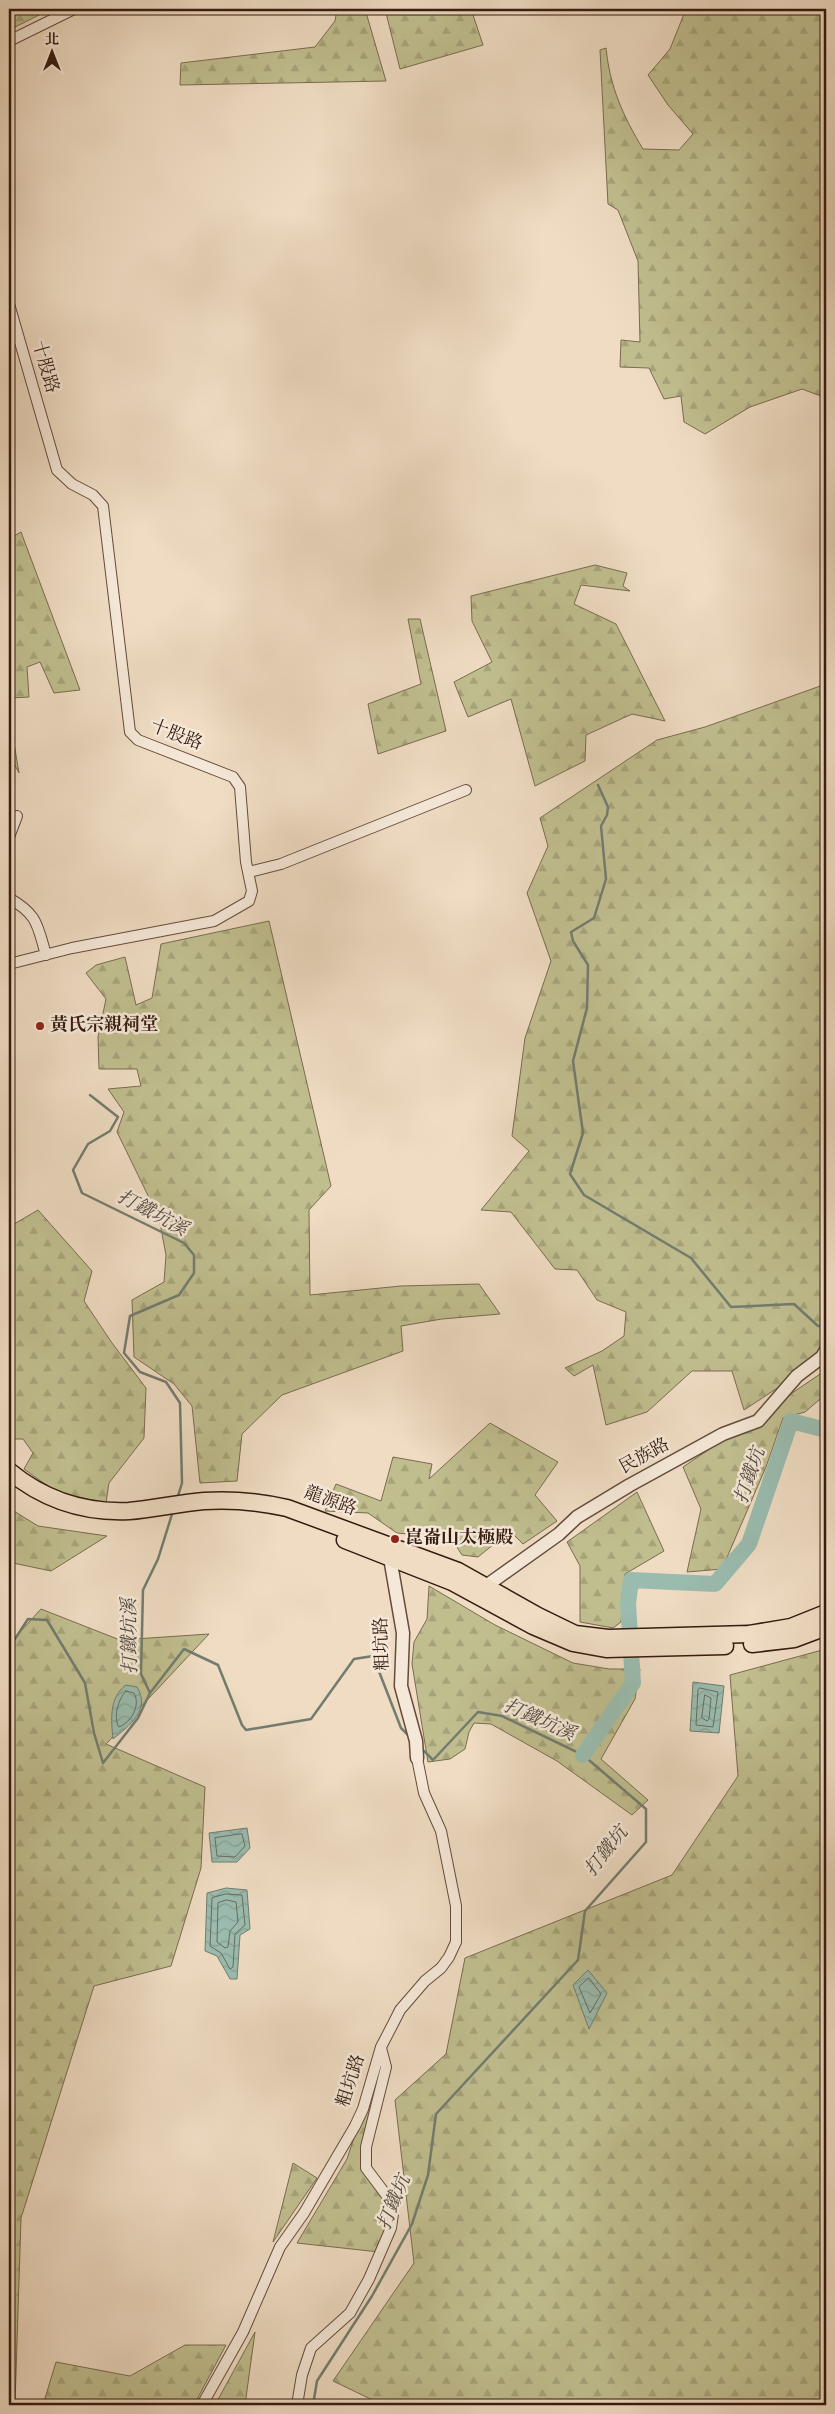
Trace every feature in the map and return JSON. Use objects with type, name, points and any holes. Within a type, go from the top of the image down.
[{"type":"main road","points":[[9,1471],[34,1489],[58,1501],[84,1509],[261,1513],[311,1527],[389,1552],[458,1571],[481,1590],[575,1634],[633,1643],[773,1642],[794,1638],[826,1627]]},
{"type":"main road","points":[[9,1485],[55,1510],[82,1518],[108,1522],[173,1510]]},
{"type":"main road","points":[[633,1643],[770,1631],[810,1621],[826,1613]]},
{"type":"street","points":[[9,41],[74,9]]},
{"type":"street","name":"十股路","points":[[9,304],[57,470],[72,484],[93,495],[103,506],[130,732],[138,740],[233,777],[240,787],[252,890],[249,901],[214,920],[9,964]]},
{"type":"street","points":[[249,872],[281,864],[466,790]]},
{"type":"street","points":[[9,837],[17,816]]},
{"type":"street","points":[[9,898],[24,908],[35,919],[46,955]]},
{"type":"street","name":"民族路","points":[[481,1590],[559,1534],[578,1517],[630,1485],[723,1434],[758,1421],[798,1376],[822,1358],[826,1350]]},
{"type":"street","name":"粗坑路","points":[[202,2405],[244,2332],[280,2247],[304,2213],[355,2126],[363,2109],[381,2047],[400,2010],[425,1981],[441,1968],[456,1942],[456,1906],[441,1830],[424,1793],[416,1742],[401,1686],[404,1633],[389,1552]]},
{"type":"street","points":[[297,2405],[302,2375],[311,2348],[350,2313],[369,2279],[391,2228],[393,2214],[387,2196],[366,2168],[366,2147],[386,2067],[381,2047]]},
{"type":"green space","points":[[9,9],[51,9],[9,30]]},
{"type":"green space","points":[[337,9],[365,9],[386,81],[180,85],[181,63],[315,47],[335,21]]},
{"type":"green space","points":[[385,9],[471,9],[483,45],[400,69]]},
{"type":"green space","points":[[686,9],[826,9],[826,398],[802,389],[750,407],[705,434],[684,422],[681,396],[664,399],[649,368],[620,367],[621,340],[640,342],[638,261],[618,210],[608,204],[600,50],[606,48],[618,101],[643,149],[679,150],[693,134],[668,105],[648,75],[670,49]]},
{"type":"green space","points":[[21,532],[80,690],[54,693],[40,662],[27,667],[29,697],[9,698],[9,539]]},
{"type":"green space","points":[[595,565],[627,573],[623,586],[630,591],[581,585],[574,604],[616,624],[665,721],[632,714],[586,735],[585,761],[535,786],[511,699],[468,717],[454,682],[492,662],[472,621],[471,596]]},
{"type":"green space","points":[[408,619],[420,619],[446,731],[378,754],[368,704],[421,684]]},
{"type":"green space","points":[[826,684],[826,1344],[805,1370],[744,1410],[732,1371],[692,1371],[647,1412],[606,1425],[593,1365],[574,1376],[565,1368],[602,1351],[624,1336],[626,1312],[597,1300],[577,1270],[555,1269],[511,1212],[481,1210],[529,1151],[512,1136],[525,1038],[551,961],[527,893],[548,846],[540,818],[657,740],[705,727]]},
{"type":"green space","points":[[9,713],[19,773],[9,754]]},
{"type":"green space","points":[[269,921],[331,1186],[309,1210],[310,1295],[401,1286],[479,1284],[500,1314],[442,1319],[401,1326],[403,1351],[282,1395],[242,1434],[237,1481],[200,1483],[192,1406],[174,1384],[134,1357],[132,1300],[164,1282],[166,1255],[159,1218],[117,1132],[124,1112],[108,1089],[141,1086],[137,1069],[99,1069],[98,1037],[106,999],[86,973],[96,965],[125,957],[136,1005],[152,998],[161,944]]},
{"type":"green space","points":[[38,1210],[92,1271],[84,1301],[112,1343],[146,1388],[144,1438],[109,1483],[106,1503],[56,1492],[24,1469],[33,1453],[23,1439],[9,1439],[9,1227]]},
{"type":"green space","points":[[826,1370],[826,1394],[805,1412],[783,1418],[766,1467],[722,1569],[687,1572],[701,1509],[683,1467]]},
{"type":"green space","points":[[490,1423],[558,1462],[535,1495],[557,1521],[523,1544],[510,1531],[478,1557],[462,1555],[451,1538],[397,1533],[368,1513],[325,1511],[336,1484],[381,1501],[393,1457],[432,1464],[429,1479]]},
{"type":"green space","points":[[637,1492],[664,1551],[625,1574],[621,1622],[613,1628],[580,1622],[580,1566],[567,1542]]},
{"type":"green space","points":[[9,1508],[38,1526],[107,1536],[51,1571],[13,1563],[9,1567]]},
{"type":"green space","points":[[429,1586],[495,1625],[573,1663],[609,1669],[640,1669],[635,1699],[601,1759],[648,1800],[632,1815],[557,1761],[491,1724],[474,1723],[469,1732],[465,1749],[450,1759],[428,1762],[412,1664],[414,1642],[427,1619]]},
{"type":"green space","points":[[41,1609],[120,1640],[209,1634],[106,1744],[205,1787],[201,1868],[171,1966],[94,1986],[21,2218],[15,2405],[9,2405],[9,1644]]},
{"type":"green space","points":[[826,1649],[826,2405],[383,2405],[333,2381],[414,2263],[395,2100],[446,2054],[465,1958],[672,1875],[738,1776],[730,1675]]},
{"type":"green space","points":[[378,2073],[382,2074],[364,2142],[364,2173],[384,2200],[388,2226],[379,2252],[297,2243],[347,2159],[374,2076]]},
{"type":"green space","points":[[293,2163],[317,2178],[273,2242]]},
{"type":"green space","points":[[255,2332],[245,2405],[215,2405]]},
{"type":"green space","points":[[185,2345],[226,2345],[194,2405],[43,2405],[56,2362],[130,2376]]},
{"type":"water","points":[[693,1682],[724,1686],[719,1733],[690,1731]]},
{"type":"water","points":[[126,1685],[137,1687],[141,1695],[140,1710],[131,1723],[113,1739],[112,1709],[120,1690]]},
{"type":"water","points":[[247,1828],[250,1848],[237,1862],[212,1862],[209,1833]]},
{"type":"water","points":[[226,1888],[247,1890],[250,1929],[240,1935],[237,1979],[230,1979],[217,1956],[205,1951],[207,1893]]},
{"type":"water","points":[[588,1970],[607,1993],[589,2029],[573,1985]]},
{"type":"waterway","points":[[598,785],[608,807],[607,815],[601,826],[606,879],[594,918],[571,932],[573,941],[588,965],[587,1008],[573,1061],[583,1133],[570,1174],[584,1195],[691,1258],[731,1307],[794,1304],[818,1326],[826,1325]]},
{"type":"waterway","name":"打鐵坑溪","points":[[90,1095],[118,1117],[110,1131],[88,1144],[73,1170],[82,1193],[184,1243],[194,1255],[194,1273],[179,1295],[130,1316],[124,1353],[140,1372],[166,1382],[180,1403],[182,1483],[177,1499]]},
{"type":"waterway","name":"打鐵坑","points":[[583,1755],[633,1683],[628,1604],[631,1580],[715,1584],[749,1544],[791,1421],[826,1430]]},
{"type":"waterway","name":"打鐵坑溪","points":[[173,1511],[158,1559],[143,1590],[141,1674],[150,1693],[184,1649],[218,1665],[242,1725],[246,1730],[311,1719],[354,1659],[373,1656],[401,1728],[410,1737]]},
{"type":"waterway","points":[[9,1648],[28,1619],[47,1620],[85,1683],[94,1733],[103,1763],[138,1718],[150,1693]]},
{"type":"waterway","name":"打鐵坑","points":[[313,2405],[317,2381],[372,2296],[412,2224],[428,2175],[436,2114],[578,1960],[585,1911],[646,1842],[646,1809],[583,1755],[502,1716],[478,1712],[433,1760],[421,1748]]},
{"type":"place","name":"黃氏宗親祠堂","points":[[40,1026]]},
{"type":"place","name":"崑崙山太極殿","points":[[395,1539]]}]
